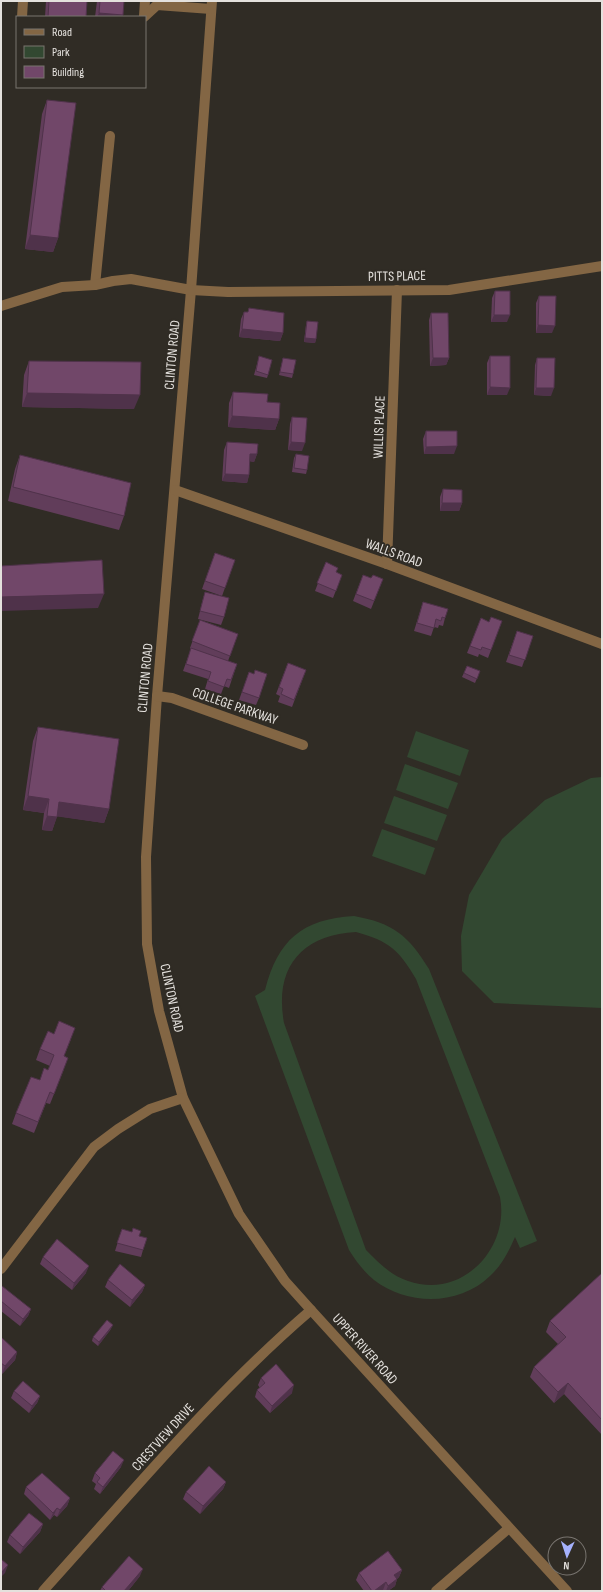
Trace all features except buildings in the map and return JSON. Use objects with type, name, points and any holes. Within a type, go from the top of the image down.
[{"type":"street","points":[[22,16],[23,1]]},
{"type":"street","points":[[144,16],[145,1]]},
{"type":"street","points":[[144,16],[157,5],[212,5]]},
{"type":"street","name":"CLINTON ROAD","points":[[182,1098],[159,1011],[147,944],[146,858],[157,696],[191,290],[212,5]]},
{"type":"street","points":[[95,285],[110,136]]},
{"type":"street","name":"PITTS PLACE","points":[[1,306],[62,287],[95,285],[113,280],[131,279],[191,290],[228,292],[449,290],[602,266]]},
{"type":"street","name":"WILLIS PLACE","points":[[387,564],[397,290]]},
{"type":"street","name":"WALLS ROAD","points":[[175,490],[387,564],[602,644]]},
{"type":"street","name":"COLLEGE PARKWAY","points":[[157,696],[172,698],[303,745]]},
{"type":"street","points":[[1,1269],[94,1147],[118,1129],[150,1109],[182,1098]]},
{"type":"street","name":"UPPER RIVER ROAD","points":[[182,1098],[239,1214],[285,1281],[567,1591]]},
{"type":"street","name":"CRESTVIEW DRIVE","points":[[43,1591],[206,1410],[290,1328],[311,1310]]},
{"type":"street","points":[[436,1591],[509,1528]]},
{"type":"green space","points":[[416,731],[469,750],[460,776],[407,757]]},
{"type":"green space","points":[[405,764],[458,783],[448,809],[396,790]]},
{"type":"green space","points":[[602,777],[602,1008],[494,1003],[462,971],[461,936],[469,895],[502,839],[545,800],[591,778]]},
{"type":"green space","points":[[394,796],[447,815],[437,841],[384,823]]},
{"type":"green space","points":[[382,829],[435,848],[425,875],[372,856]]},
{"type":"green space","points":[[354,916],[379,922],[389,927],[398,932],[414,947],[429,969],[537,1241],[520,1248],[515,1237],[505,1258],[494,1272],[478,1286],[464,1293],[433,1299],[402,1295],[387,1289],[374,1280],[354,1258],[349,1250],[255,996],[265,990],[270,973],[277,958],[285,945],[295,935],[320,922]],"holes":[[[356,932],[385,943],[392,948],[404,961],[416,979],[500,1197],[501,1216],[497,1235],[489,1251],[478,1266],[463,1276],[446,1283],[428,1285],[408,1281],[385,1268],[366,1250],[284,1023],[282,1003],[283,986],[288,971],[296,958],[306,948],[320,940]]]}]
